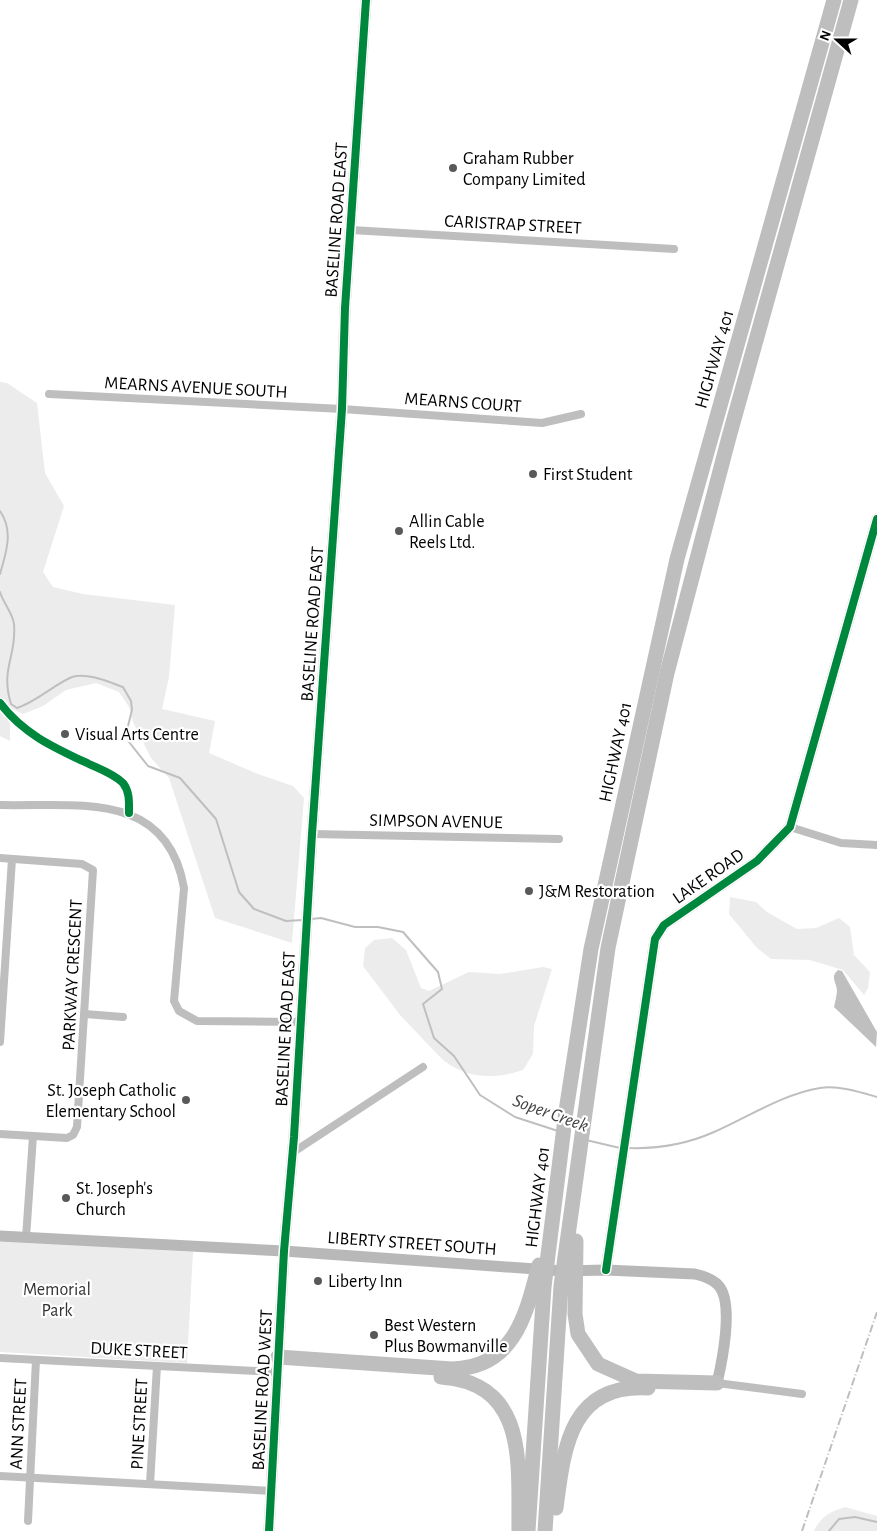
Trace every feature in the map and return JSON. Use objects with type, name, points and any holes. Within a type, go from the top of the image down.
[{"type":"highway","name":"HIGHWAY 401","points":[[538,1288],[545,1258],[554,1165],[562,1143],[591,949],[677,559],[834,0]]},
{"type":"highway","name":"HIGHWAY 401","points":[[568,1286],[578,1162],[608,948],[667,673],[729,437],[851,0]]},
{"type":"highway","points":[[568,1286],[578,1334],[598,1364],[636,1381],[718,1383]]},
{"type":"highway","points":[[545,1531],[568,1286]]},
{"type":"highway","points":[[278,1365],[452,1369],[473,1367],[492,1359],[508,1345],[538,1288]]},
{"type":"highway","points":[[528,1531],[538,1288]]},
{"type":"highway","points":[[278,1365],[450,1377],[480,1388],[504,1410],[513,1431],[518,1459],[518,1531]]},
{"type":"highway","points":[[553,1531],[559,1483],[570,1434],[579,1415],[591,1402],[610,1392],[637,1387],[704,1390],[718,1383]]},
{"type":"street","name":"BASELINE ROAD EAST","points":[[284,1251],[342,409],[345,308],[366,0]]},
{"type":"street","name":"CARISTRAP STREET","points":[[351,230],[674,249]]},
{"type":"street","name":"MEARNS AVENUE SOUTH","points":[[49,394],[342,409]]},
{"type":"street","name":"MEARNS COURT","points":[[342,409],[542,423],[581,414]]},
{"type":"street","name":"LAKE ROAD","points":[[606,1270],[655,939],[664,925],[757,861],[790,827],[877,519]]},
{"type":"street","points":[[0,805],[75,806],[116,809],[143,820],[168,843],[182,873],[184,888],[174,1001],[178,1011],[197,1021],[300,1022]]},
{"type":"street","points":[[790,827],[841,844],[877,845]]},
{"type":"street","name":"SIMPSON AVENUE","points":[[312,834],[559,839]]},
{"type":"street","name":"PARKWAY CRESCENT","points":[[0,858],[82,864],[93,870],[77,1127],[73,1135],[67,1138],[0,1134]]},
{"type":"street","points":[[0,1042],[12,859]]},
{"type":"street","points":[[85,1014],[123,1017]]},
{"type":"street","points":[[292,1153],[423,1067]]},
{"type":"street","points":[[26,1238],[33,1136]]},
{"type":"street","name":"LIBERTY STREET SOUTH","points":[[0,1236],[284,1251],[563,1272],[606,1270],[695,1274],[704,1276],[720,1287],[725,1302],[726,1332],[718,1383]]},
{"type":"street","name":"BASELINE ROAD WEST","points":[[269,1531],[284,1251]]},
{"type":"street","name":"DUKE STREET","points":[[0,1358],[157,1366],[278,1365]]},
{"type":"street","name":"ANN STREET","points":[[28,1520],[36,1360]]},
{"type":"street","name":"PINE STREET","points":[[150,1484],[157,1366]]},
{"type":"street","points":[[718,1383],[802,1394]]},
{"type":"street","points":[[0,1476],[272,1491]]},
{"type":"green space","points":[[0,382],[7,383],[37,403],[45,473],[64,506],[43,572],[53,587],[83,594],[175,605],[169,677],[162,709],[215,721],[209,753],[258,774],[293,786],[304,798],[292,943],[215,918],[169,778],[151,758],[133,722],[129,707],[119,692],[96,683],[66,690],[43,706],[23,714],[10,708],[10,741],[0,736]]},
{"type":"green space","points":[[730,897],[756,902],[767,912],[797,929],[816,928],[839,918],[850,927],[854,955],[870,972],[868,988],[864,995],[843,970],[810,960],[771,959],[757,948],[729,914]]},
{"type":"green space","points":[[392,938],[406,950],[421,988],[429,991],[469,972],[500,974],[543,967],[552,969],[534,1026],[533,1054],[523,1070],[501,1075],[479,1075],[458,1069],[448,1064],[439,1056],[400,1015],[363,966],[365,948],[374,940]]},
{"type":"green space","name":"Memorial Park","points":[[0,1240],[193,1252],[187,1363],[0,1352]]},
{"type":"green space","points":[[845,1507],[877,1516],[877,1531],[814,1531],[826,1515]]},
{"type":"shaded area","points":[[838,970],[842,971],[877,1032],[876,1047],[834,1007],[837,990],[834,975]]},
{"type":"waterway","name":"Soper Creek","points":[[0,511],[7,526],[8,534],[0,574]]},
{"type":"waterway","name":"Soper Creek","points":[[0,592],[14,624],[13,645],[7,681],[11,704],[17,708],[25,705],[65,680],[78,676],[98,678],[123,687],[131,701],[132,710],[127,730],[129,742],[148,766],[180,778],[216,819],[239,892],[254,909],[286,921],[303,920]]},
{"type":"waterway","name":"Soper Creek","points":[[311,919],[321,918],[355,927],[378,927],[403,932],[438,972],[442,989],[423,1004],[434,1038],[454,1056],[480,1095],[515,1117],[558,1131]]},
{"type":"waterway","name":"Soper Creek","points":[[628,1148],[661,1147],[693,1140],[793,1095],[820,1088],[841,1088],[877,1097]]},
{"type":"waterway","name":"Soper Creek","points":[[586,1140],[620,1148]]},
{"type":"waterway","points":[[829,1531],[839,1519],[855,1517],[877,1522]]},
{"type":"railway","points":[[802,1531],[877,1312]]},
{"type":"cycle path","points":[[269,1531],[284,1251],[294,1137],[312,834],[342,409],[345,308],[366,0]]},
{"type":"cycle path","points":[[606,1270],[655,939],[664,925],[757,861],[790,827],[877,519]]},
{"type":"cycle path","points":[[0,703],[29,732],[64,752],[107,772],[123,783],[128,794],[129,813]]},
{"type":"place","name":"Graham Rubber Company Limited","points":[[453,168]]},
{"type":"place","name":"First Student","points":[[533,474]]},
{"type":"place","name":"Allin Cable Reels Ltd.","points":[[399,531]]},
{"type":"place","name":"Visual Arts Centre","points":[[65,734]]},
{"type":"place","name":"J&M Restoration","points":[[529,891]]},
{"type":"place","name":"St. Joseph Catholic Elementary School","points":[[186,1100]]},
{"type":"place","name":"St. Joseph's Church","points":[[66,1198]]},
{"type":"place","name":"Liberty Inn","points":[[318,1281]]},
{"type":"place","name":"Best Western Plus Bowmanville","points":[[374,1335]]}]
